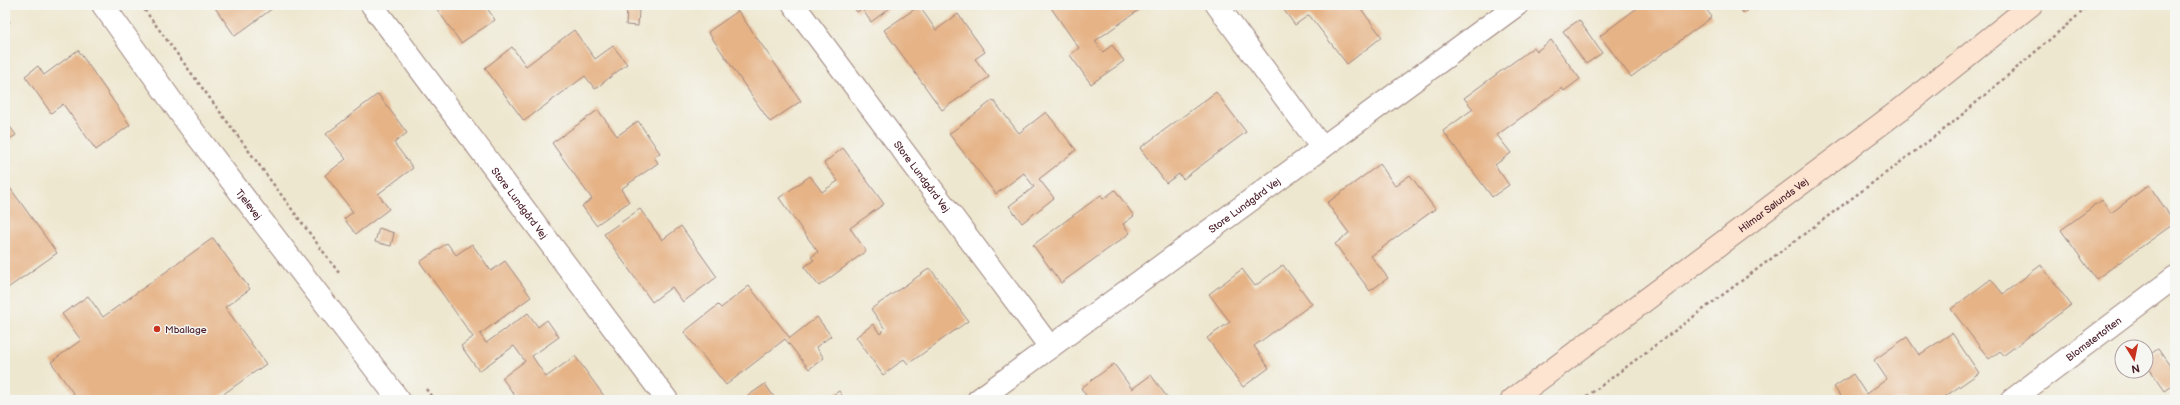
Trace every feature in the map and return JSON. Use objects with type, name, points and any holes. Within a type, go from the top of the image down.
[{"type":"street","name":"Tjelevej","points":[[103,5],[188,124],[399,400]]},
{"type":"street","name":"Store Lundgård Vej","points":[[372,5],[667,400]]},
{"type":"street","name":"Store Lundgård Vej","points":[[794,5],[1050,347]]},
{"type":"street","points":[[1217,5],[1322,148]]},
{"type":"street","name":"Store Lundgård Vej","points":[[978,400],[1517,5]]},
{"type":"street","name":"Hilmar Sølunds Vej","points":[[1512,400],[1901,109],[2031,5]]},
{"type":"street","name":"Blomstertoften","points":[[2012,400],[2175,277]]},
{"type":"path","points":[[141,5],[344,279]]},
{"type":"path","points":[[1582,400],[1950,125],[2090,5]]},
{"type":"path","points":[[424,387],[434,400]]},
{"type":"building","points":[[213,5],[277,5],[235,36]]},
{"type":"building","points":[[434,5],[485,5],[495,20],[461,43]]},
{"type":"building","points":[[852,5],[894,5],[871,22],[862,9],[857,12]]},
{"type":"building","points":[[1049,5],[1142,5],[1143,7],[1095,41],[1103,52],[1112,45],[1124,61],[1091,84],[1070,55],[1079,48]]},
{"type":"building","points":[[1280,5],[1358,5],[1382,37],[1347,64],[1309,15],[1295,25]]},
{"type":"building","points":[[1641,5],[1703,5],[1712,17],[1631,77],[1600,36]]},
{"type":"building","points":[[1737,5],[1755,5],[1743,13]]},
{"type":"building","points":[[919,6],[936,30],[958,14],[985,52],[975,59],[989,77],[942,110],[884,30]]},
{"type":"building","points":[[627,7],[639,9],[638,26],[626,25]]},
{"type":"building","points":[[738,11],[801,101],[770,122],[708,32]]},
{"type":"building","points":[[5,15],[10,22],[5,26]]},
{"type":"building","points":[[1579,20],[1602,53],[1586,64],[1563,31]]},
{"type":"building","points":[[574,30],[595,59],[613,46],[627,64],[595,89],[585,76],[524,121],[485,68],[512,47],[526,66]]},
{"type":"building","points":[[1551,40],[1580,79],[1564,91],[1562,88],[1497,135],[1511,153],[1495,165],[1509,185],[1492,197],[1443,131],[1473,109],[1464,98],[1534,47],[1537,51]]},
{"type":"building","points":[[78,50],[130,125],[96,150],[63,104],[51,113],[25,76],[38,66],[44,75]]},
{"type":"building","points":[[1216,92],[1246,132],[1183,179],[1179,174],[1166,183],[1140,148]]},
{"type":"building","points":[[378,94],[407,133],[394,143],[413,168],[378,194],[389,209],[356,234],[344,219],[353,212],[325,175],[346,159],[326,134]]},
{"type":"building","points":[[993,100],[1019,133],[1046,112],[1076,150],[1039,179],[1054,198],[1022,223],[1009,206],[1034,187],[1024,173],[996,194],[949,134]]},
{"type":"building","points":[[598,110],[617,136],[638,121],[660,153],[654,157],[658,163],[621,189],[629,202],[596,225],[582,206],[592,199],[552,143]]},
{"type":"building","points":[[5,120],[16,135],[5,142]]},
{"type":"building","points":[[843,148],[884,204],[850,228],[866,251],[819,286],[804,267],[814,260],[811,257],[818,252],[779,198],[810,176],[822,192],[838,181],[824,163]]},
{"type":"building","points":[[1380,164],[1395,186],[1410,175],[1435,209],[1371,256],[1388,278],[1370,291],[1335,244],[1349,233],[1327,203]]},
{"type":"building","points":[[5,181],[57,253],[5,290]]},
{"type":"building","points":[[2149,185],[2175,223],[2096,279],[2061,230],[2102,200],[2111,213]]},
{"type":"building","points":[[1115,190],[1134,216],[1123,224],[1130,233],[1061,283],[1033,245],[1101,195],[1103,199]]},
{"type":"building","points":[[640,209],[662,240],[681,226],[717,277],[683,302],[672,287],[652,302],[604,234]]},
{"type":"building","points":[[379,228],[394,233],[391,246],[375,242]]},
{"type":"building","name":"Mballage","points":[[213,238],[250,289],[225,307],[266,364],[215,400],[78,400],[51,362],[81,340],[62,314],[88,296],[103,317]]},
{"type":"building","points":[[447,243],[456,255],[472,244],[491,271],[505,261],[531,297],[480,334],[486,343],[528,313],[538,327],[547,320],[559,337],[532,356],[546,377],[575,356],[604,396],[598,400],[518,400],[502,378],[525,361],[514,346],[479,371],[461,346],[473,337],[420,262]]},
{"type":"building","points":[[1283,265],[1312,304],[1254,346],[1269,368],[1243,387],[1207,338],[1230,322],[1209,294],[1242,269],[1255,286]]},
{"type":"building","points":[[2041,265],[2071,305],[2004,355],[2000,351],[1989,359],[1951,309],[1991,279],[2003,294]]},
{"type":"building","points":[[930,268],[968,321],[908,364],[904,359],[883,375],[856,337],[873,324],[880,334],[885,329],[871,309]]},
{"type":"building","points":[[749,286],[790,338],[817,317],[831,336],[816,347],[824,358],[809,369],[785,339],[726,385],[684,332],[718,305],[721,308]]},
{"type":"building","points":[[1952,333],[1979,373],[1940,400],[1843,400],[1834,387],[1853,374],[1866,394],[1887,379],[1874,360],[1907,337],[1919,355]]},
{"type":"building","points":[[2158,349],[2175,373],[2175,384],[2165,391],[2154,375],[2154,352]]},
{"type":"building","points":[[1114,364],[1132,389],[1151,375],[1169,400],[1089,400],[1081,388]]},
{"type":"building","points":[[765,384],[776,400],[742,400]]},
{"type":"building","points":[[839,391],[845,400],[826,400]]},
{"type":"place","name":"Mballage","points":[[157,329]]}]
